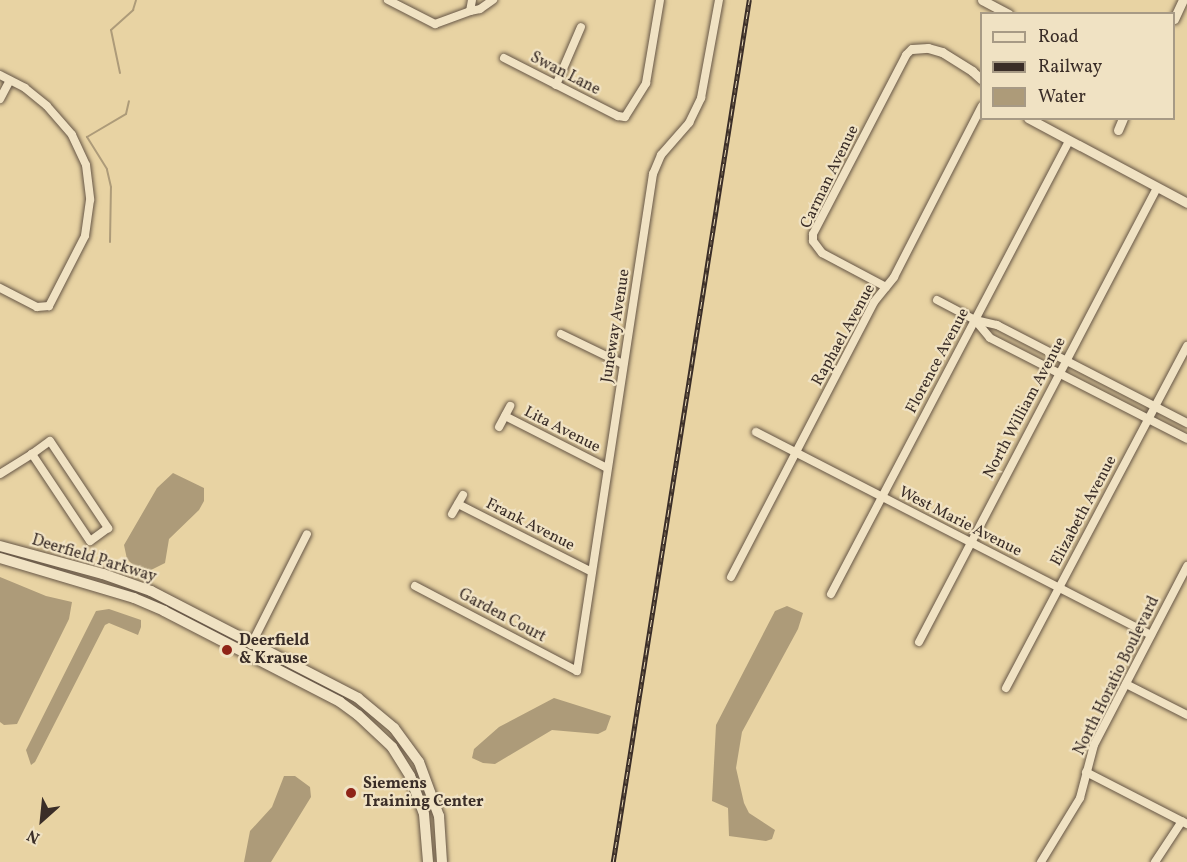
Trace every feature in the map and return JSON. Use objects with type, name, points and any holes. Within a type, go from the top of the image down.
[{"type":"main road","name":"Deerfield Parkway","points":[[0,546],[130,582],[253,642],[358,698],[394,728],[419,762],[433,796],[441,835],[442,862]]},
{"type":"main road","name":"Deerfield Parkway","points":[[0,558],[134,598],[340,702],[374,728],[392,747],[410,776],[424,814],[428,862]]},
{"type":"street","points":[[388,0],[435,24],[480,9],[494,0]]},
{"type":"street","points":[[470,11],[472,0]]},
{"type":"street","name":"Swan Lane","points":[[504,58],[614,114],[625,117],[646,83],[660,0]]},
{"type":"street","name":"Juneway Avenue","points":[[577,671],[590,571],[653,174],[661,155],[689,123],[701,98],[719,0]]},
{"type":"street","points":[[982,0],[1004,12]]},
{"type":"street","points":[[1175,15],[1183,0]]},
{"type":"street","points":[[556,85],[581,27]]},
{"type":"street","points":[[912,49],[928,48],[942,52],[972,71],[980,79]]},
{"type":"street","name":"Carman Avenue","points":[[886,287],[822,253],[813,241],[813,234],[906,55],[912,49]]},
{"type":"street","points":[[0,75],[25,88],[62,121],[80,149],[89,181],[90,208],[85,236],[49,306],[29,304],[0,288]]},
{"type":"street","points":[[0,99],[10,80]]},
{"type":"street","name":"Raphael Avenue","points":[[731,577],[874,302],[894,277],[980,108]]},
{"type":"street","points":[[1032,120],[1187,203]]},
{"type":"street","points":[[1118,130],[1122,120]]},
{"type":"street","name":"Florence Avenue","points":[[831,594],[1069,141]]},
{"type":"street","name":"North William Avenue","points":[[919,642],[1157,188]]},
{"type":"street","points":[[937,300],[975,320],[997,325],[1187,423]]},
{"type":"street","points":[[975,320],[990,338],[1058,375],[1187,439]]},
{"type":"street","points":[[561,334],[623,364]]},
{"type":"street","name":"Elizabeth Avenue","points":[[1006,688],[1187,346]]},
{"type":"street","points":[[499,427],[510,406]]},
{"type":"street","name":"Lita Avenue","points":[[505,416],[607,468]]},
{"type":"street","name":"West Marie Avenue","points":[[756,432],[1151,635]]},
{"type":"street","name":"Deerfield Parkway","points":[[0,474],[50,441],[108,528],[90,541],[32,454]]},
{"type":"street","points":[[452,514],[463,495]]},
{"type":"street","name":"Frank Avenue","points":[[458,504],[590,571]]},
{"type":"street","points":[[246,654],[307,534]]},
{"type":"street","name":"North Horatio Boulevard","points":[[1041,862],[1080,798],[1094,745],[1187,566]]},
{"type":"street","name":"Garden Court","points":[[415,586],[577,671]]},
{"type":"street","points":[[1126,684],[1187,715]]},
{"type":"street","points":[[1086,772],[1184,823],[1155,862]]},
{"type":"water","points":[[173,473],[204,488],[204,501],[199,510],[169,539],[165,563],[149,571],[136,568],[127,559],[124,545],[157,488]]},
{"type":"water","points":[[0,577],[46,596],[72,602],[69,619],[17,724],[4,725],[0,722]]},
{"type":"water","points":[[787,606],[803,613],[798,629],[742,732],[736,768],[744,803],[749,813],[775,830],[772,839],[766,841],[729,836],[728,808],[712,801],[716,725],[775,611]]},
{"type":"water","points":[[109,609],[141,620],[138,635],[109,623],[105,625],[35,762],[31,765],[26,750],[96,611]]},
{"type":"water","points":[[554,698],[611,716],[606,730],[598,734],[552,730],[495,764],[483,763],[472,758],[474,749],[499,727]]},
{"type":"water","points":[[284,776],[295,776],[310,787],[311,797],[271,862],[244,862],[250,831],[272,807]]},
{"type":"waterway","points":[[120,73],[111,30],[133,10],[136,0]]},
{"type":"waterway","points":[[110,242],[111,187],[107,169],[87,137],[126,114],[129,101]]},
{"type":"railway","points":[[613,862],[749,0]]},
{"type":"place","name":"Deerfield & Krause","points":[[227,650]]},
{"type":"place","name":"Siemens Training Center","points":[[351,793]]}]
